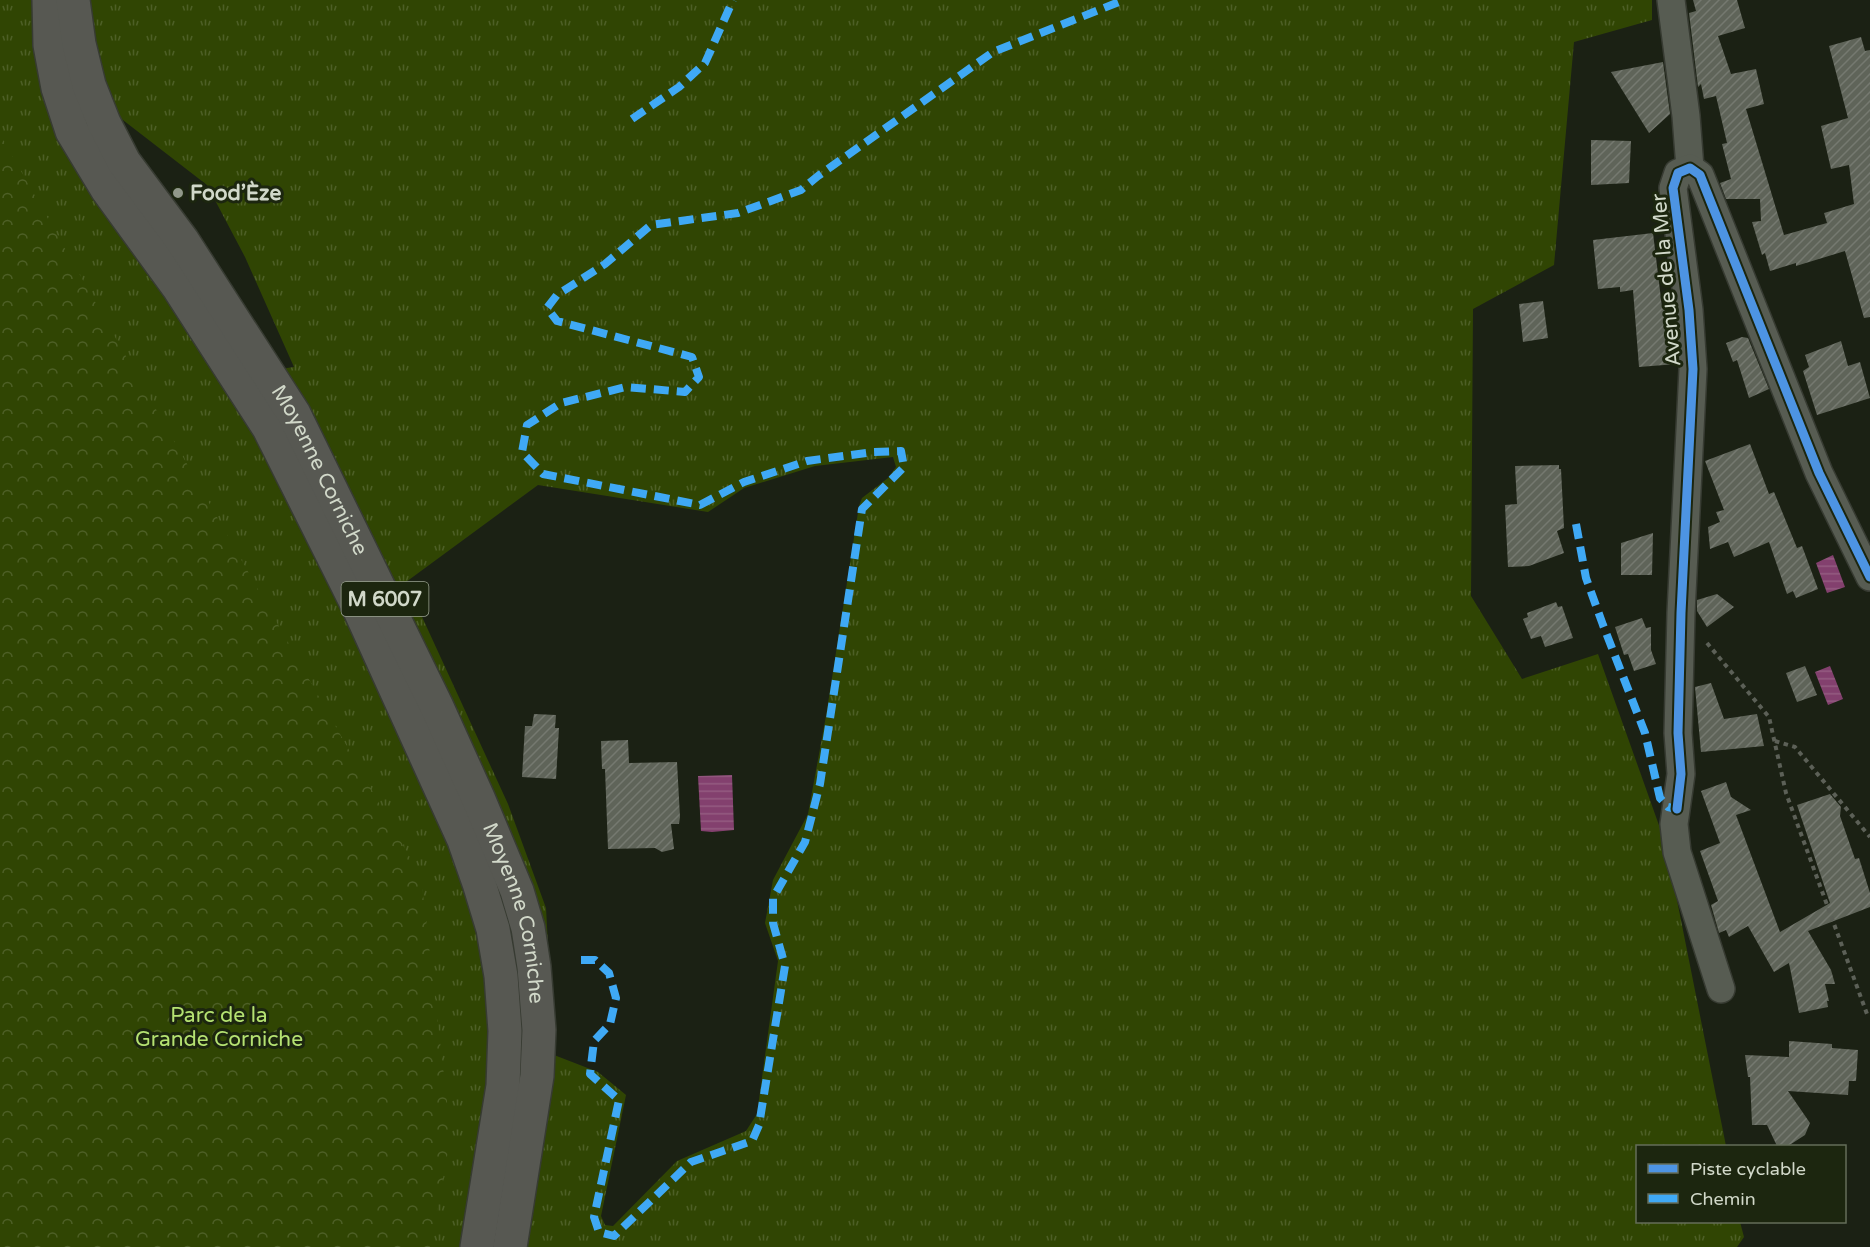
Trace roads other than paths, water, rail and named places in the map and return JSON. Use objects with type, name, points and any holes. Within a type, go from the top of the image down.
[{"type":"main road","name":"Moyenne Corniche","points":[[49,0],[50,45],[58,88],[72,130],[106,189],[179,288],[269,428],[358,606],[464,840],[479,883],[493,929],[501,976],[505,1031],[504,1086],[477,1247]]},
{"type":"main road","name":"Moyenne Corniche","points":[[73,0],[79,44],[89,85],[104,123],[124,162],[182,240],[294,414],[437,707],[479,800],[516,891],[528,928],[539,1030],[537,1076],[510,1247]]},
{"type":"street","points":[[1671,0],[1686,116],[1690,168]]},
{"type":"street","name":"Avenue de la Mer","points":[[1721,989],[1677,852],[1674,824],[1681,774],[1678,733],[1693,369],[1689,310],[1673,188],[1678,173],[1690,168],[1700,175],[1819,473],[1870,577]]},
{"type":"place","name":"Food’Èze","points":[[178,193]]},
{"type":"park label","name":"Parc de la Grande Corniche","points":[[219,1027]]}]
